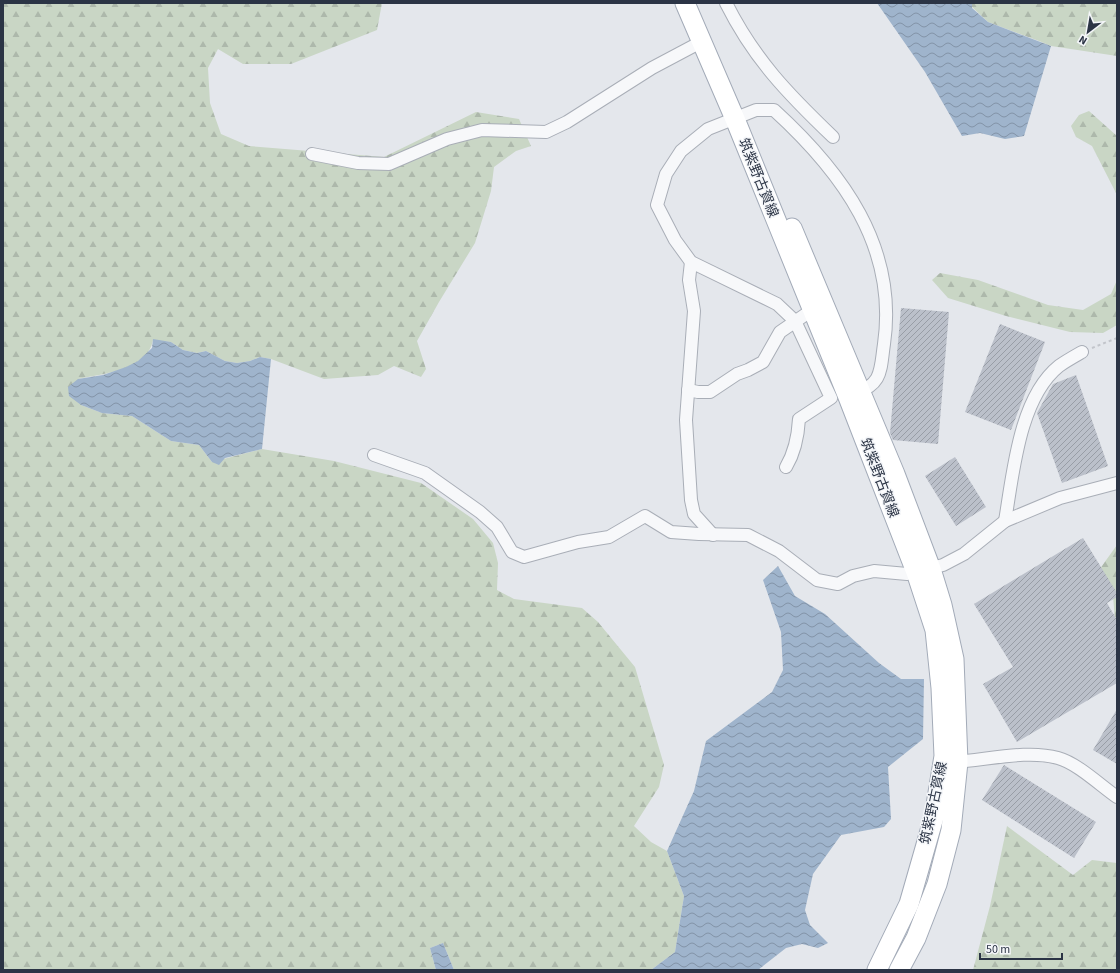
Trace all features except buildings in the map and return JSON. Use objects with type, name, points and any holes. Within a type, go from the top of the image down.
[{"type":"main road","name":"筑紫野古賀線","points":[[685,3],[701,42],[740,117],[854,394]]},
{"type":"main road","name":"筑紫野古賀線","points":[[699,3],[812,310],[895,474],[924,571],[942,605],[954,659],[951,830],[937,884],[916,938],[899,970]]},
{"type":"main road","name":"筑紫野古賀線","points":[[877,970],[909,904],[951,762]]},
{"type":"street","points":[[726,3],[740,32],[767,68],[789,95],[833,137]]},
{"type":"street","points":[[312,154],[358,163],[389,164],[447,139],[482,130],[546,132],[567,122],[652,68],[701,42]]},
{"type":"street","points":[[786,467],[792,458],[797,440],[799,419],[831,398],[795,321],[777,304],[712,273],[704,267],[691,262],[675,240],[658,205],[666,174],[681,151],[708,129],[756,110],[774,110],[809,145],[846,188],[864,219],[878,256],[888,321],[882,363],[877,380],[870,388],[854,394]]},
{"type":"street","points":[[691,262],[689,280],[694,311],[686,420],[691,500],[694,514],[713,534]]},
{"type":"street","points":[[688,390],[710,392],[737,374],[763,362],[780,332],[812,310]]},
{"type":"street","points":[[1005,520],[1016,455],[1026,416],[1046,380],[1058,367],[1082,352]]},
{"type":"street","points":[[374,455],[425,473],[480,512],[497,527],[512,552],[524,557],[578,542],[609,537],[645,516],[671,532],[748,535],[779,551],[817,580],[838,584],[853,576],[874,571],[907,574],[943,566],[964,554],[1005,520],[1060,498],[1117,483]]},
{"type":"street","points":[[951,762],[1027,756],[1059,758],[1070,763],[1117,797]]},
{"type":"path","points":[[1082,352],[1117,338]]},
{"type":"green space","points":[[3,3],[382,3],[377,30],[291,64],[243,64],[218,49],[208,68],[210,103],[221,134],[249,146],[384,157],[476,112],[519,119],[531,146],[516,151],[494,167],[491,191],[475,243],[417,341],[426,369],[421,377],[394,366],[378,375],[324,379],[271,359],[260,357],[250,361],[237,363],[225,361],[206,351],[197,353],[183,350],[171,342],[153,340],[149,350],[143,358],[133,364],[123,369],[78,379],[81,405],[102,413],[132,416],[171,441],[199,445],[212,462],[262,449],[334,461],[421,483],[473,519],[493,543],[498,563],[497,590],[514,599],[582,608],[598,622],[635,667],[664,765],[659,787],[634,826],[651,842],[667,851],[684,896],[675,952],[651,970],[454,970],[443,943],[430,948],[436,970],[3,970]]},
{"type":"green space","points":[[972,3],[1117,3],[1117,56],[1051,46],[988,22],[972,7]]},
{"type":"green space","points":[[1089,111],[1117,136],[1117,195],[1092,146],[1076,137],[1071,126],[1079,115]]},
{"type":"green space","points":[[940,273],[978,280],[1048,305],[1083,310],[1111,294],[1117,280],[1117,325],[1103,333],[1070,332],[1006,316],[948,298],[932,280]]},
{"type":"green space","points":[[1117,545],[1116,634],[1113,595],[1099,570]]},
{"type":"green space","points":[[1007,826],[1073,875],[1092,860],[1117,863],[1117,970],[973,970],[990,906]]},
{"type":"water","points":[[877,3],[972,3],[972,8],[988,22],[1051,46],[1024,136],[1005,139],[980,133],[962,136],[925,72]]},
{"type":"water","points":[[153,339],[171,342],[183,350],[197,353],[206,351],[225,361],[237,363],[250,361],[260,357],[271,359],[262,449],[225,458],[219,465],[212,462],[199,445],[171,441],[132,416],[102,413],[81,405],[69,396],[68,387],[78,379],[103,375],[138,361],[152,348]]},
{"type":"water","points":[[778,566],[795,596],[825,614],[879,663],[901,679],[924,679],[923,739],[888,767],[891,819],[884,827],[841,835],[813,874],[805,910],[810,925],[828,943],[818,948],[802,944],[786,948],[758,970],[651,970],[675,952],[684,896],[667,851],[694,791],[706,741],[772,692],[783,670],[781,632],[763,580]]},
{"type":"water","points":[[443,943],[454,970],[436,970],[430,948]]}]
